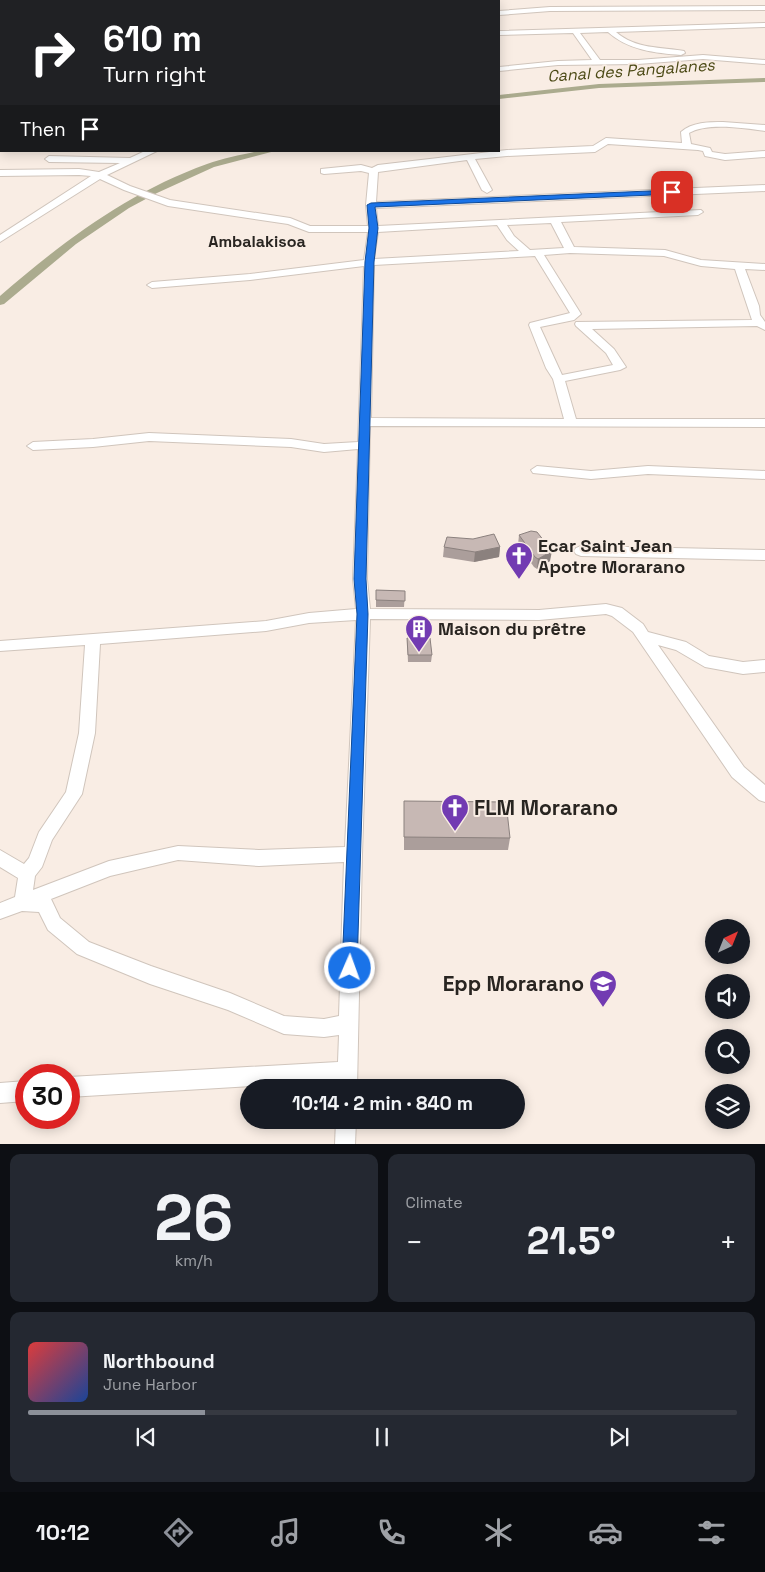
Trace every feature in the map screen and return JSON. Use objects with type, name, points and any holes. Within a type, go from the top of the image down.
[{"type":"street","points":[[597,0],[617,37],[631,43],[704,58],[765,62]]},
{"type":"street","points":[[500,33],[575,30],[608,20],[765,8]]},
{"type":"street","points":[[500,13],[550,9],[608,20],[765,26]]},
{"type":"street","points":[[575,30],[592,53],[596,62]]},
{"type":"street","points":[[500,69],[532,65],[704,58]]},
{"type":"street","points":[[687,146],[685,132],[692,128],[734,124],[765,128]]},
{"type":"street","points":[[324,171],[361,168],[374,171],[378,168],[507,153],[595,149],[606,141],[700,147],[707,150],[708,154],[717,156],[765,154]]},
{"type":"street","points":[[0,239],[100,175],[151,152]]},
{"type":"street","points":[[470,158],[487,190]]},
{"type":"street","points":[[49,159],[131,160]]},
{"type":"street","points":[[347,1079],[362,614],[360,579],[364,422],[370,262],[374,228],[371,205],[374,171]]},
{"type":"street","points":[[0,173],[79,172],[100,175],[127,188],[168,203],[290,222],[309,229],[374,228],[698,212]]},
{"type":"street","points":[[371,205],[765,188]]},
{"type":"street","points":[[555,220],[570,250]]},
{"type":"street","points":[[500,222],[510,238],[533,254],[576,314],[570,318],[534,325],[552,368],[560,379],[571,422]]},
{"type":"street","points":[[152,285],[250,277],[370,262],[533,254],[570,250],[665,252],[676,258],[739,266],[765,266]]},
{"type":"street","points":[[739,266],[754,306],[752,310],[762,325]]},
{"type":"street","points":[[560,379],[620,367],[610,351],[584,326],[570,318]]},
{"type":"street","points":[[584,326],[762,325]]},
{"type":"street","points":[[364,422],[765,423]]},
{"type":"street","points":[[33,446],[149,437],[292,443],[324,448],[364,445]]},
{"type":"street","points":[[537,470],[591,475],[648,470],[765,475]]},
{"type":"street","points":[[581,552],[765,555]]},
{"type":"street","points":[[0,646],[266,626],[309,618],[362,614],[539,616],[606,610],[617,612],[638,628],[738,772],[765,795]]},
{"type":"street","points":[[644,636],[681,646],[705,661],[743,668],[765,666]]},
{"type":"street","points":[[23,903],[27,873],[36,862],[45,837],[74,794],[87,733],[93,639]]},
{"type":"street","points":[[0,911],[109,869],[178,853],[259,858],[353,854]]},
{"type":"street","points":[[0,858],[18,870],[27,873]]},
{"type":"street","points":[[23,903],[44,904],[54,924],[83,948],[150,975],[230,1002],[284,1025],[324,1028],[348,1024]]},
{"type":"street","points":[[80,1087],[240,1082]]},
{"type":"street","points":[[0,1093],[15,1092]]},
{"type":"street","points":[[345,1144],[346,1129]]},
{"type":"building","points":[[531,531],[537,532],[552,551],[538,559],[535,557],[519,535]]},
{"type":"building","points":[[494,534],[500,547],[475,552],[444,547],[447,537],[473,539]]},
{"type":"building","points":[[376,590],[405,591],[405,601],[376,600]]},
{"type":"building","points":[[407,638],[430,638],[432,655],[408,655]]},
{"type":"building","name":"FLM Morarano","points":[[404,801],[506,802],[510,838],[404,837]]},
{"type":"waterway","name":"Canal des Pangalanes","points":[[500,97],[599,86],[765,80]]},
{"type":"waterway","name":"Canal des Pangalanes","points":[[0,302],[48,261],[99,223],[126,206],[182,177],[211,165],[266,152]]},
{"type":"place","name":"Ecar Saint Jean Apotre Morarano","points":[[519,580]]},
{"type":"place","name":"Maison du prêtre","points":[[419,653]]},
{"type":"place","name":"FLM Morarano","points":[[455,832]]},
{"type":"place","name":"Epp Morarano","points":[[603,1008]]},
{"type":"district","name":"Ambalakisoa","points":[[257,241]]},
{"type":"route","points":[[350,968],[362,614],[360,579],[366,354],[370,262],[374,228],[371,205],[672,192]]}]
